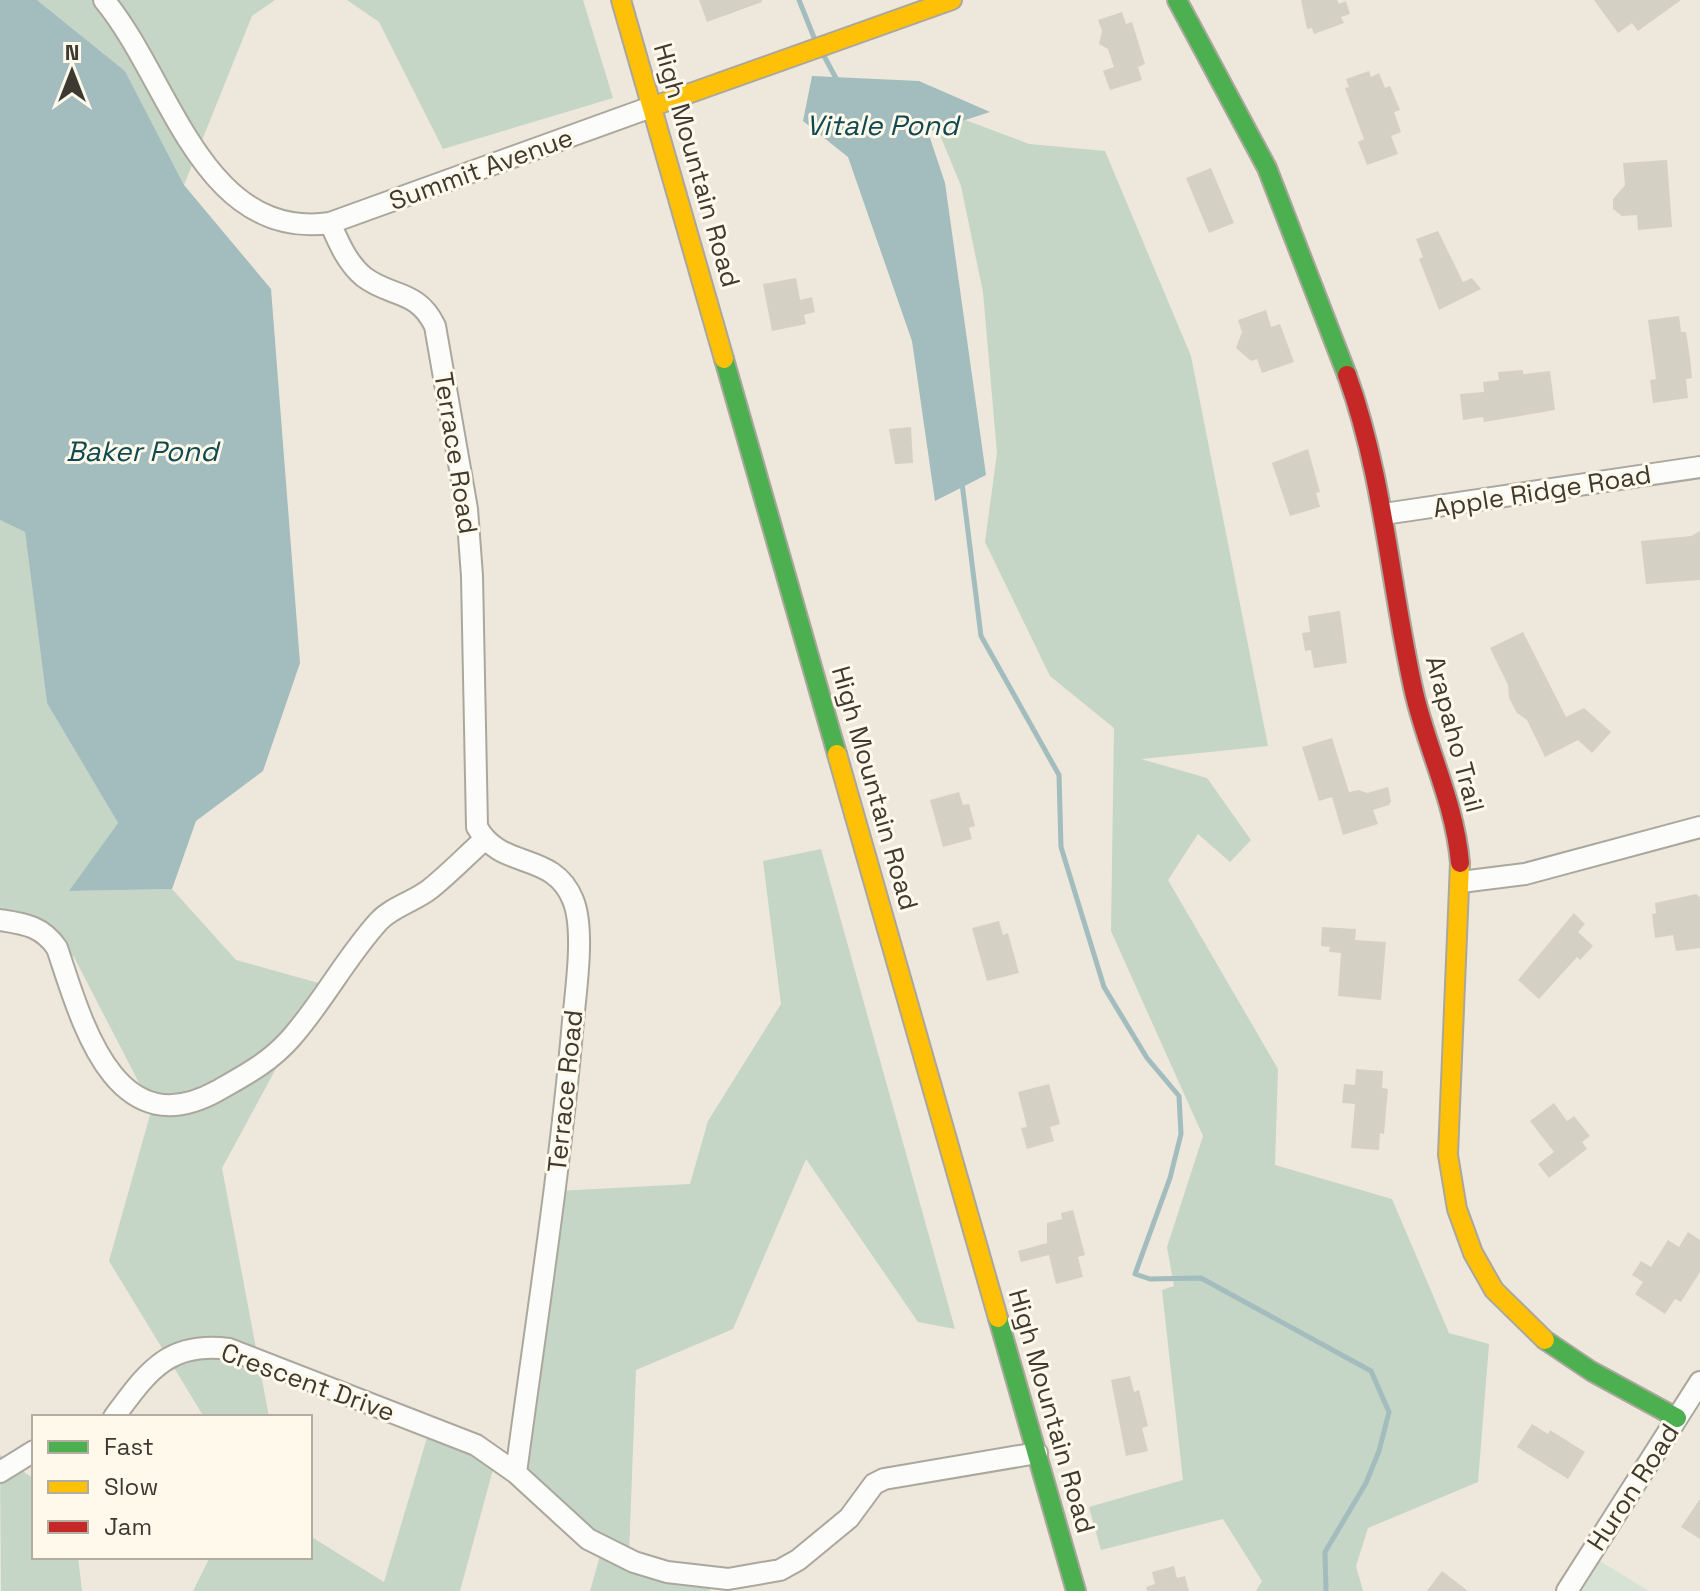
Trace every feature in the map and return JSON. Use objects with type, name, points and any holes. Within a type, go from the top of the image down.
[{"type":"street","name":"Summit Avenue","points":[[104,0],[213,175],[228,192],[266,218],[289,225],[330,223],[952,0]]},
{"type":"street","name":"High Mountain Road","points":[[621,0],[654,106],[1076,1591]]},
{"type":"street","name":"Arapaho Trail","points":[[1177,0],[1191,32],[1253,137],[1272,181],[1350,383],[1384,514],[1401,630],[1415,696],[1452,812],[1461,882],[1455,944],[1448,1155],[1450,1185],[1467,1243],[1500,1298],[1523,1324],[1570,1360],[1677,1418]]},
{"type":"street","name":"Terrace Road","points":[[330,223],[352,265],[381,287],[419,302],[435,326],[467,509],[472,576],[474,812],[484,840],[507,856],[540,864],[556,874],[571,895],[578,920],[567,1087],[516,1473]]},
{"type":"street","name":"Apple Ridge Road","points":[[1384,514],[1700,467]]},
{"type":"street","points":[[1461,882],[1525,874],[1700,827]]},
{"type":"street","points":[[0,920],[27,924],[49,937],[57,948],[86,1034],[112,1076],[142,1098],[176,1105],[193,1102],[255,1072],[313,1012],[380,919],[429,890],[484,840]]},
{"type":"street","name":"Crescent Drive","points":[[116,1415],[160,1362],[196,1348],[229,1349],[476,1445],[516,1473]]},
{"type":"street","name":"Huron Road","points":[[1567,1591],[1700,1382]]},
{"type":"street","points":[[0,1472],[32,1452]]},
{"type":"street","points":[[516,1473],[577,1531],[610,1552],[667,1572],[728,1579],[759,1576],[798,1560],[849,1518],[874,1484],[884,1479],[1037,1453]]},
{"type":"green space","points":[[37,0],[275,0],[252,16],[184,185],[125,71]]},
{"type":"green space","points":[[347,0],[583,0],[613,98],[443,149],[379,22]]},
{"type":"green space","points":[[928,106],[1029,144],[1105,151],[1191,356],[1268,746],[1141,759],[1207,778],[1251,840],[1230,862],[1198,834],[1168,880],[1278,1069],[1275,1165],[1392,1199],[1449,1333],[1489,1344],[1478,1482],[1368,1528],[1356,1566],[1363,1591],[1256,1591],[1262,1581],[1223,1519],[1101,1550],[1089,1507],[1183,1480],[1162,1290],[1174,1286],[1167,1247],[1203,1136],[1111,931],[1114,728],[1050,676],[985,542],[997,453],[983,292],[961,186]]},
{"type":"green space","points":[[0,520],[25,532],[47,703],[118,823],[70,891],[172,889],[236,960],[322,984],[222,1168],[269,1415],[203,1415],[109,1261],[152,1108],[74,957],[30,921],[0,921]]},
{"type":"green space","points":[[821,849],[955,1329],[918,1322],[806,1159],[733,1329],[636,1370],[629,1554],[708,1584],[710,1591],[590,1591],[604,1542],[524,1475],[557,1191],[690,1184],[708,1121],[781,1004],[763,861]]},
{"type":"green space","points":[[429,1431],[498,1451],[460,1591],[193,1591],[209,1559],[312,1559],[312,1537],[384,1582]]},
{"type":"green space","points":[[0,1455],[32,1478],[32,1559],[78,1559],[82,1591],[1,1591]]},
{"type":"green space","points":[[1588,1554],[1649,1591],[1558,1591]]},
{"type":"water","name":"Baker Pond","points":[[0,0],[37,0],[125,71],[184,185],[271,289],[300,663],[263,771],[196,821],[172,889],[69,891],[118,823],[47,703],[25,532],[0,520]]},
{"type":"water","name":"Vitale Pond","points":[[812,76],[919,81],[990,112],[928,132],[945,183],[986,475],[935,501],[912,341],[848,157],[803,121]]},
{"type":"building","points":[[699,0],[762,0],[762,2],[707,22]]},
{"type":"building","points":[[1301,0],[1337,0],[1339,4],[1346,1],[1350,14],[1341,17],[1344,23],[1314,34],[1312,28],[1307,29]]},
{"type":"building","points":[[1594,0],[1681,0],[1638,31],[1632,23],[1618,33]]},
{"type":"building","points":[[1122,12],[1126,24],[1132,22],[1145,64],[1138,67],[1142,80],[1110,90],[1103,71],[1114,67],[1108,49],[1099,44],[1102,31],[1098,20]]},
{"type":"building","points":[[1369,71],[1371,77],[1379,73],[1385,88],[1390,86],[1400,110],[1394,112],[1401,132],[1391,136],[1398,154],[1367,165],[1358,142],[1364,139],[1345,88],[1349,87],[1346,79]]},
{"type":"building","points":[[1667,160],[1672,227],[1638,230],[1637,215],[1622,216],[1613,209],[1613,199],[1625,185],[1623,163]]},
{"type":"building","points":[[1211,168],[1234,223],[1209,233],[1186,178]]},
{"type":"building","points":[[1438,231],[1463,282],[1472,278],[1481,289],[1439,310],[1419,259],[1423,257],[1416,239]]},
{"type":"building","points":[[796,278],[800,300],[812,297],[815,312],[804,315],[806,324],[772,331],[763,284]]},
{"type":"building","points":[[1266,310],[1271,327],[1280,324],[1294,362],[1262,373],[1257,359],[1251,361],[1236,348],[1242,332],[1238,320]]},
{"type":"building","points":[[1679,316],[1681,332],[1686,332],[1690,358],[1692,378],[1686,379],[1688,398],[1653,403],[1650,380],[1656,379],[1648,320]]},
{"type":"building","points":[[1523,370],[1523,374],[1550,371],[1555,410],[1484,422],[1483,417],[1463,420],[1460,394],[1484,392],[1483,382],[1499,380],[1498,372]]},
{"type":"building","points":[[911,427],[913,463],[895,464],[889,429]]},
{"type":"building","points":[[1308,449],[1320,492],[1316,493],[1320,507],[1290,516],[1272,463]]},
{"type":"building","points":[[1700,531],[1700,580],[1646,584],[1641,541],[1691,536]]},
{"type":"building","points":[[1340,611],[1347,663],[1314,668],[1311,650],[1305,651],[1302,633],[1310,632],[1308,616]]},
{"type":"building","points":[[1523,632],[1566,717],[1584,708],[1611,732],[1592,753],[1578,740],[1545,757],[1527,720],[1517,713],[1509,698],[1508,685],[1490,648]]},
{"type":"building","points":[[1332,738],[1349,792],[1359,790],[1367,793],[1388,787],[1391,801],[1389,805],[1373,810],[1378,824],[1343,835],[1332,797],[1319,801],[1302,747]]},
{"type":"building","points":[[959,792],[963,805],[969,804],[975,826],[969,828],[972,839],[943,847],[930,800]]},
{"type":"building","points":[[1696,894],[1700,897],[1700,948],[1676,951],[1673,935],[1655,938],[1652,914],[1656,913],[1655,903]]},
{"type":"building","points":[[1574,913],[1585,924],[1578,932],[1593,946],[1580,960],[1577,957],[1539,999],[1518,980]]},
{"type":"building","points":[[999,921],[1003,935],[1008,933],[1019,973],[987,981],[972,928]]},
{"type":"building","points":[[1322,927],[1356,929],[1355,940],[1386,942],[1381,1000],[1338,996],[1341,953],[1329,952],[1330,947],[1321,946]]},
{"type":"building","points":[[1356,1069],[1383,1071],[1382,1088],[1388,1089],[1384,1134],[1380,1133],[1379,1150],[1351,1148],[1355,1104],[1342,1103],[1344,1084],[1355,1085]]},
{"type":"building","points":[[1049,1084],[1060,1124],[1050,1127],[1054,1141],[1027,1149],[1021,1128],[1027,1127],[1018,1092]]},
{"type":"building","points":[[1554,1103],[1567,1121],[1574,1116],[1590,1136],[1582,1142],[1587,1149],[1549,1178],[1538,1164],[1554,1152],[1530,1121]]},
{"type":"building","points":[[1073,1210],[1085,1255],[1078,1257],[1083,1277],[1056,1284],[1049,1255],[1021,1262],[1018,1251],[1047,1243],[1047,1223],[1062,1219],[1061,1213]]},
{"type":"building","points":[[1688,1232],[1700,1240],[1700,1272],[1681,1302],[1675,1299],[1665,1314],[1635,1294],[1643,1282],[1632,1275],[1641,1261],[1651,1267],[1668,1240],[1679,1247]]},
{"type":"building","points":[[1130,1376],[1134,1392],[1139,1390],[1148,1426],[1142,1428],[1148,1451],[1126,1456],[1111,1380]]},
{"type":"building","points":[[1532,1424],[1548,1434],[1550,1430],[1585,1452],[1568,1479],[1517,1447]]},
{"type":"building","points":[[1700,1499],[1700,1539],[1681,1527]]},
{"type":"building","points":[[1174,1566],[1177,1578],[1185,1576],[1189,1591],[1147,1591],[1146,1587],[1155,1584],[1152,1572]]},
{"type":"building","points":[[1442,1571],[1468,1591],[1427,1591]]},
{"type":"waterway","points":[[799,0],[815,40]]},
{"type":"waterway","points":[[824,56],[838,82]]},
{"type":"waterway","points":[[962,483],[981,636],[1059,775],[1061,847],[1104,987],[1147,1058],[1179,1096],[1181,1134],[1170,1178],[1135,1274],[1150,1279],[1201,1278],[1371,1371],[1389,1412],[1379,1451],[1366,1483],[1325,1552],[1326,1591]]},
{"type":"traffic: fast","points":[[1177,0],[1267,168],[1347,375]]},
{"type":"traffic: fast","points":[[724,359],[837,754]]},
{"type":"traffic: fast","points":[[998,1318],[1076,1591]]},
{"type":"traffic: fast","points":[[1545,1340],[1591,1371],[1677,1418]]},
{"type":"traffic: slow","points":[[621,0],[724,359]]},
{"type":"traffic: slow","points":[[654,106],[952,0]]},
{"type":"traffic: slow","points":[[837,754],[998,1318]]},
{"type":"traffic: slow","points":[[1460,863],[1448,1155],[1457,1209],[1473,1253],[1494,1290],[1545,1340]]},
{"type":"traffic: jam","points":[[1347,375],[1370,453],[1414,692],[1453,819],[1460,863]]}]
